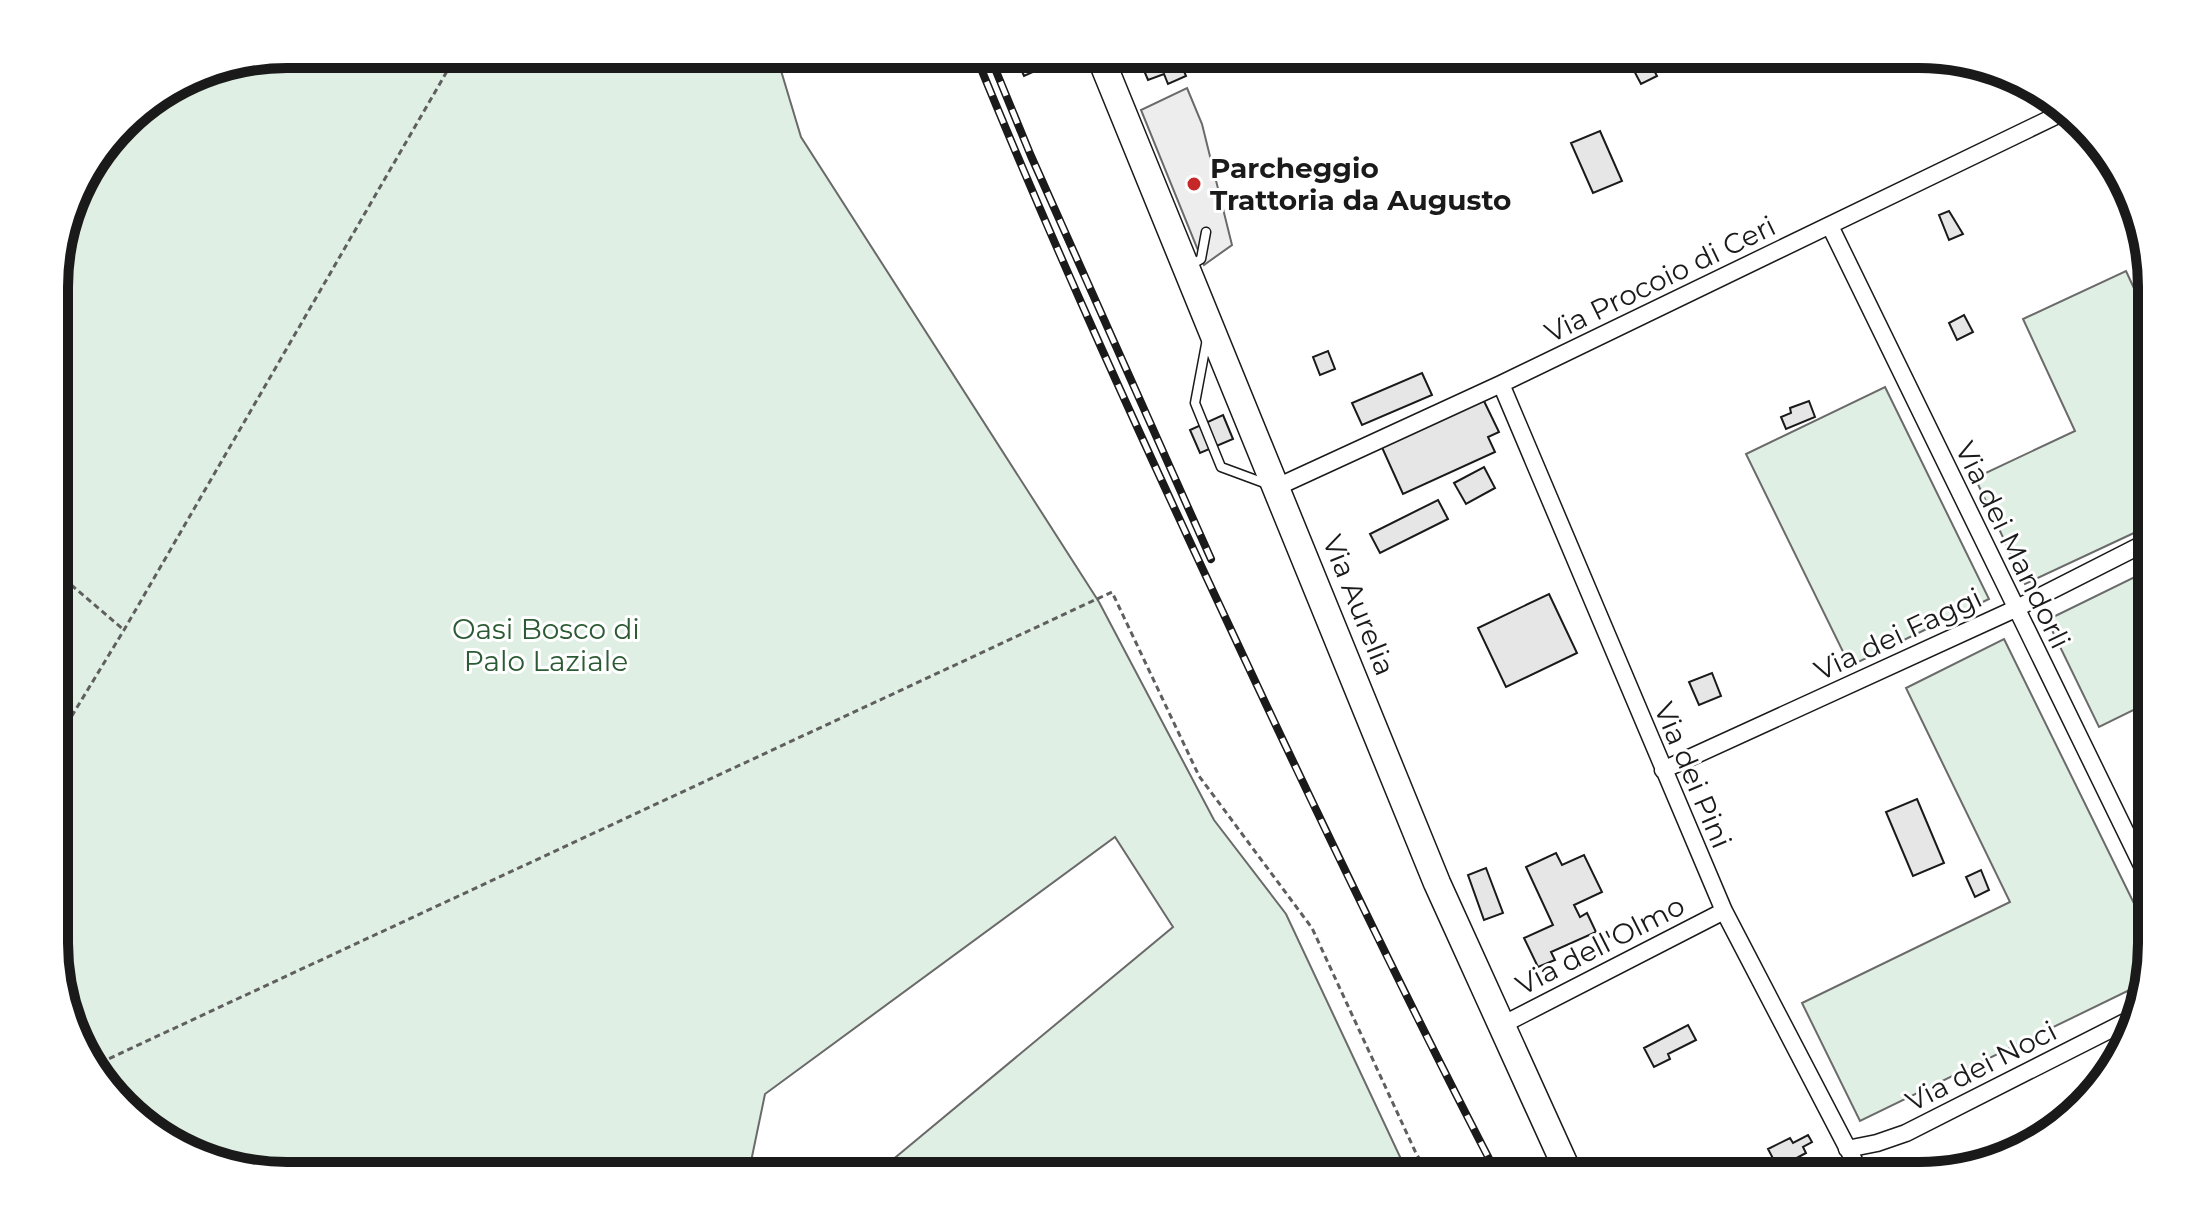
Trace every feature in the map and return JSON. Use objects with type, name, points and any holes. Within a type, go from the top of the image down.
[{"type":"main road","name":"Via Aurelia","points":[[1105,68],[1437,883],[1563,1162]]},
{"type":"street","name":"Via Procoio di Ceri","points":[[1277,487],[1501,384],[2056,116]]},
{"type":"street","name":"Via dei Mandorli","points":[[1830,226],[2138,858]]},
{"type":"street","name":"Via dei Pini","points":[[1501,384],[1724,911],[1854,1162]]},
{"type":"street","name":"Via dei Faggi","points":[[1663,770],[2015,609],[2138,547]]},
{"type":"street","name":"Via dell'Olmo","points":[[1500,1026],[1724,911]]},
{"type":"street","name":"Via dei Noci","points":[[1847,1149],[1877,1143],[1914,1129],[2122,1023]]},
{"type":"lane","points":[[1186,267],[1201,259],[1206,232]]},
{"type":"lane","points":[[1209,323],[1195,403],[1221,467],[1277,487]]},
{"type":"path","points":[[68,722],[449,68]]},
{"type":"path","points":[[68,582],[124,630]]},
{"type":"path","points":[[103,1062],[1112,592],[1199,776],[1312,928],[1421,1162]]},
{"type":"green space","name":"Oasi Bosco di Palo Laziale","points":[[272,68],[780,68],[801,137],[1099,602],[1214,820],[1286,914],[1402,1162],[890,1162],[1173,927],[1115,837],[765,1094],[751,1162],[287,1162],[230,1155],[177,1133],[143,1108],[122,1087],[97,1053],[75,1000],[68,943],[70,258],[75,230],[85,203],[105,165],[132,132],[177,97],[230,75]]},
{"type":"green space","points":[[2126,271],[2138,297],[2138,531],[2025,584],[1975,478],[2075,431],[2023,319]]},
{"type":"green space","points":[[1885,387],[1989,599],[1850,666],[1746,454]]},
{"type":"green space","points":[[2138,575],[2138,708],[2099,727],[2047,620]]},
{"type":"green space","points":[[2004,639],[2138,912],[2138,958],[2133,988],[1860,1121],[1802,1003],[2010,902],[1906,688]]},
{"type":"shaded area","name":"Parcheggio Trattoria da Augusto","points":[[1187,88],[1202,124],[1232,245],[1204,265],[1141,110]]},
{"type":"building","points":[[1020,68],[1042,68],[1024,76]]},
{"type":"building","points":[[1143,68],[1183,68],[1186,76],[1168,84],[1164,74],[1148,80]]},
{"type":"building","points":[[1633,68],[1653,68],[1657,76],[1641,84]]},
{"type":"building","points":[[1600,131],[1622,181],[1593,193],[1571,143]]},
{"type":"building","points":[[1949,211],[1963,234],[1949,240],[1939,215]]},
{"type":"building","points":[[1964,315],[1973,332],[1957,340],[1949,323]]},
{"type":"building","points":[[1328,351],[1335,369],[1320,375],[1313,357]]},
{"type":"building","points":[[1422,373],[1432,395],[1362,425],[1352,403]]},
{"type":"building","points":[[1482,397],[1499,432],[1488,437],[1495,452],[1403,494],[1380,443]]},
{"type":"building","points":[[1809,401],[1815,417],[1786,429],[1781,417],[1791,413],[1790,408]]},
{"type":"building","points":[[1223,415],[1233,439],[1200,453],[1190,430]]},
{"type":"building","points":[[1484,467],[1495,488],[1466,504],[1454,483]]},
{"type":"building","points":[[1438,500],[1448,519],[1380,553],[1370,534]]},
{"type":"building","points":[[1549,594],[1577,653],[1506,687],[1478,628]]},
{"type":"building","points":[[1712,673],[1721,696],[1699,705],[1689,682]]},
{"type":"building","points":[[1917,799],[1944,863],[1913,876],[1886,812]]},
{"type":"building","points":[[1556,853],[1562,865],[1584,855],[1602,892],[1574,905],[1580,917],[1587,913],[1596,932],[1551,952],[1555,960],[1538,967],[1524,938],[1553,925],[1526,867]]},
{"type":"building","points":[[1486,868],[1503,913],[1484,920],[1468,875]]},
{"type":"building","points":[[1981,870],[1989,890],[1975,897],[1966,877]]},
{"type":"building","points":[[1688,1025],[1696,1040],[1668,1054],[1670,1059],[1654,1067],[1644,1048]]},
{"type":"building","points":[[1808,1135],[1812,1142],[1803,1147],[1806,1153],[1789,1162],[1775,1162],[1768,1149],[1790,1138],[1793,1143]]},
{"type":"railway","points":[[981,68],[1068,273],[1199,562],[1362,906],[1491,1162]]},
{"type":"railway","points":[[995,68],[1211,559]]},
{"type":"place","name":"Parcheggio Trattoria da Augusto","points":[[1194,184]]}]
